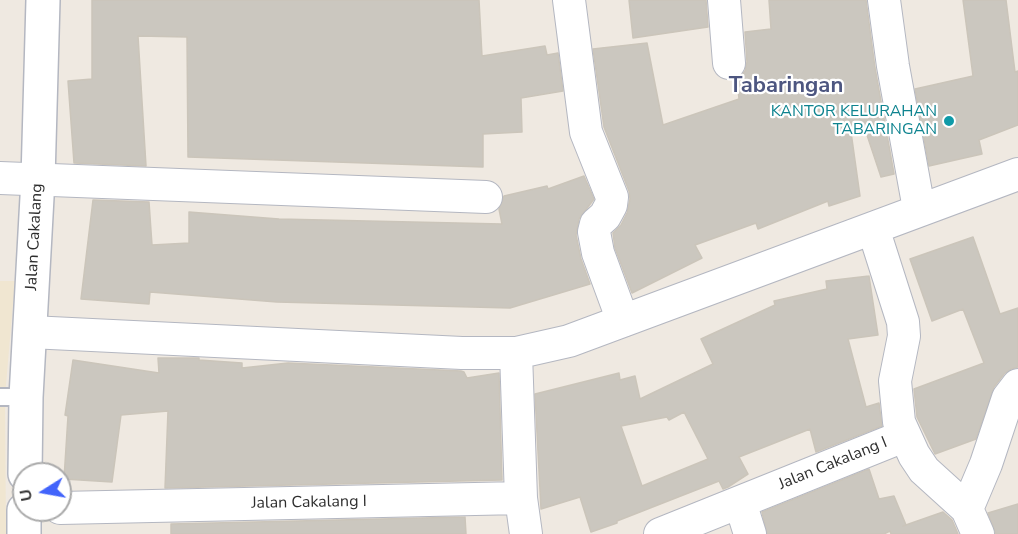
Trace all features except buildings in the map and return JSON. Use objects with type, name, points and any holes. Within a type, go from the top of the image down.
[{"type":"main road","name":"Jalan Cakalang","points":[[23,462],[13,397],[30,332],[38,179],[43,0]]},
{"type":"street","points":[[569,0],[586,132],[612,197],[611,206],[596,224],[594,231],[598,253],[624,321]]},
{"type":"street","points":[[724,0],[729,63]]},
{"type":"street","points":[[884,0],[893,66],[919,209]]},
{"type":"street","points":[[30,332],[462,353],[516,353],[569,341],[1018,174]]},
{"type":"street","points":[[0,178],[486,197]]},
{"type":"street","name":"Jalan Cakalang I","points":[[662,533],[904,436],[899,422],[895,381],[904,336],[903,322],[873,228]]},
{"type":"street","points":[[516,353],[521,498],[526,534]]},
{"type":"street","points":[[972,521],[986,464],[1008,398],[1018,385]]},
{"type":"street","points":[[904,436],[924,470],[972,521]]},
{"type":"street","name":"Jalan Cakalang I","points":[[72,508],[521,498]]},
{"type":"street","points":[[740,502],[750,534]]},
{"type":"shaded area","points":[[0,281],[15,281],[5,396],[6,534],[0,534]]},
{"type":"place","name":"KANTOR KELURAHAN TABARINGAN","points":[[949,121]]},
{"type":"district","name":"Tabaringan","points":[[786,87]]}]
